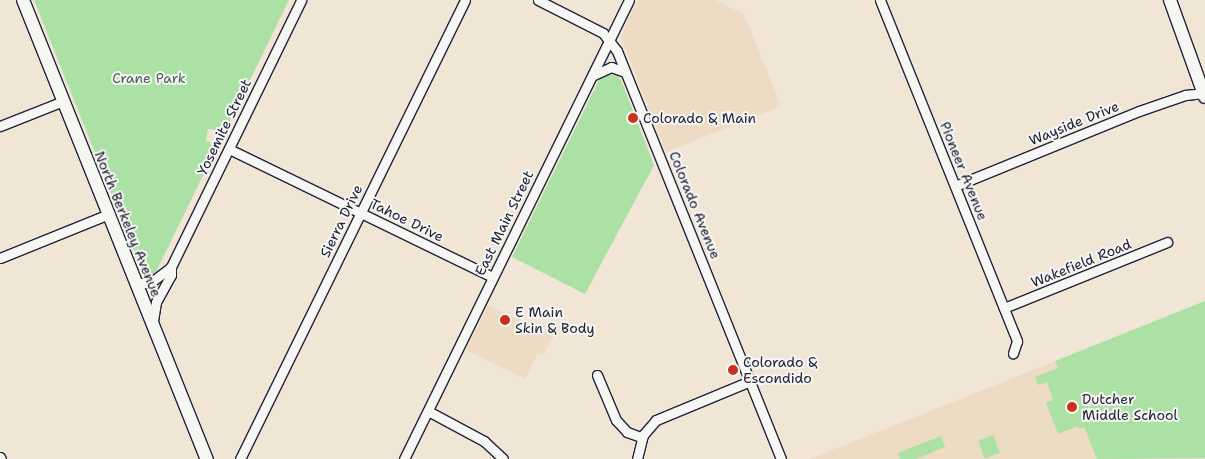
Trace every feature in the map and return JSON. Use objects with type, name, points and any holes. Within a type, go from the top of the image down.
[{"type":"street","name":"North Berkeley Avenue","points":[[23,0],[153,326],[209,458]]},
{"type":"street","name":"Yosemite Street","points":[[153,326],[156,302],[171,275],[171,267],[301,0]]},
{"type":"street","name":"Sierra Drive","points":[[232,459],[244,458],[465,0]]},
{"type":"street","name":"Colorado Avenue","points":[[538,0],[603,32],[610,40],[625,72],[781,459]]},
{"type":"street","name":"East Main Street","points":[[404,459],[629,0]]},
{"type":"street","name":"Pioneer Avenue","points":[[880,0],[1017,340],[1012,353]]},
{"type":"street","points":[[1170,0],[1205,94]]},
{"type":"street","points":[[591,79],[608,67],[625,72]]},
{"type":"street","name":"Wayside Drive","points":[[955,186],[1139,112],[1188,95],[1205,94]]},
{"type":"street","points":[[0,126],[63,101]]},
{"type":"street","name":"Tahoe Drive","points":[[228,149],[493,277]]},
{"type":"street","points":[[0,258],[109,214]]},
{"type":"street","name":"Wakefield Road","points":[[1004,308],[1167,242]]},
{"type":"street","name":"Yosemite Street","points":[[136,283],[150,283],[171,267]]},
{"type":"street","points":[[597,375],[618,424],[641,438]]},
{"type":"street","points":[[637,459],[641,438],[653,422],[664,415],[750,381]]},
{"type":"street","points":[[428,411],[484,442],[503,459]]},
{"type":"shaded area","points":[[638,0],[715,0],[744,14],[781,106],[666,152],[621,37]]},
{"type":"shaded area","name":"Dutcher Middle School","points":[[1205,301],[1205,459],[809,459],[1036,369]]},
{"type":"shaded area","points":[[488,305],[553,336],[543,356],[538,353],[525,379],[466,350]]},
{"type":"green space","name":"Crane Park","points":[[34,0],[289,0],[225,131],[208,129],[206,141],[210,142],[214,153],[153,278],[145,278]]},
{"type":"green space","points":[[607,74],[617,75],[621,80],[654,165],[585,294],[512,257],[599,80]]},
{"type":"green space","points":[[1205,301],[1205,458],[1097,459],[1084,427],[1079,429],[1078,426],[1058,434],[1046,403],[1053,400],[1047,382],[1038,385],[1035,377],[1058,368],[1055,361]]},
{"type":"green space","points":[[993,435],[1000,453],[985,458],[978,441]]},
{"type":"green space","points":[[941,436],[945,447],[916,459],[900,459],[898,453]]},
{"type":"place","name":"Colorado & Main","points":[[633,118]]},
{"type":"place","name":"E Main Skin & Body","points":[[505,320]]},
{"type":"place","name":"Colorado & Escondido","points":[[733,370]]},
{"type":"place","name":"Dutcher Middle School","points":[[1072,407]]}]
